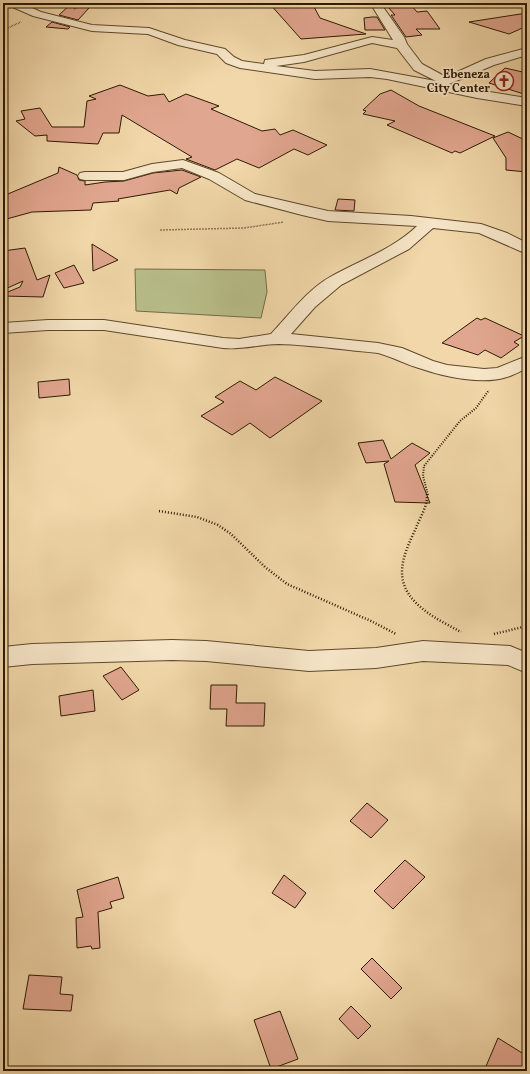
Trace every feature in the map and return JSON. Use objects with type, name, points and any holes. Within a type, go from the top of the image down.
[{"type":"street","points":[[12,3],[37,14],[92,28],[150,31],[182,43],[221,51],[230,60],[240,64],[315,75],[382,74],[477,94],[527,102]]},
{"type":"street","points":[[377,6],[390,23],[401,45],[418,67],[465,91]]},
{"type":"street","points":[[254,66],[282,60],[304,58],[372,40],[401,45]]},
{"type":"street","points":[[446,81],[490,62],[527,51]]},
{"type":"street","points":[[85,176],[124,176],[152,168],[183,164],[214,176],[250,197],[302,210],[328,216],[430,223],[487,230],[527,249]]},
{"type":"street","points":[[277,339],[309,303],[335,282],[403,246],[430,223]]},
{"type":"street","points":[[3,328],[61,325],[104,325],[223,343],[244,343],[277,339],[301,340],[378,348],[396,352],[427,365],[446,370],[484,375],[501,373],[527,361]]},
{"type":"street","points":[[3,657],[32,654],[172,650],[206,651],[309,661],[376,658],[418,652],[469,652],[510,656],[527,662]]},
{"type":"path","points":[[160,230],[244,228],[287,222]]},
{"type":"path","points":[[465,634],[429,613],[410,597],[405,590],[402,580],[402,570],[419,520],[427,504],[428,491],[422,474],[424,466],[460,421],[476,408],[501,373]]},
{"type":"path","points":[[159,511],[194,516],[218,524],[233,535],[250,554],[275,575],[292,586],[354,612],[384,627],[400,637],[418,652]]},
{"type":"green space","points":[[135,269],[265,270],[267,292],[261,318],[136,311]]},
{"type":"building","points":[[72,3],[89,8],[78,20],[59,15]]},
{"type":"building","points":[[269,3],[312,3],[320,18],[366,34],[301,39]]},
{"type":"building","points":[[411,5],[417,12],[427,11],[440,29],[416,29],[422,35],[406,37],[391,15],[395,15],[388,7]]},
{"type":"building","points":[[527,13],[527,26],[509,34],[469,22]]},
{"type":"building","points":[[377,17],[385,30],[365,30],[364,18]]},
{"type":"building","points":[[52,22],[70,27],[68,29],[46,27]]},
{"type":"building","points":[[505,68],[527,73],[527,95],[489,83]]},
{"type":"building","points":[[120,85],[148,96],[164,94],[169,102],[186,94],[219,106],[211,109],[262,131],[275,129],[280,135],[293,130],[327,145],[308,155],[294,149],[259,168],[237,159],[215,170],[186,159],[192,157],[122,115],[119,133],[103,133],[98,144],[47,141],[47,135],[35,136],[16,121],[25,119],[21,111],[40,108],[52,127],[84,127],[87,101],[96,99],[89,96]]},
{"type":"building","points":[[391,90],[419,106],[495,136],[460,153],[455,151],[452,153],[387,125],[395,121],[363,114],[366,111],[363,110],[380,94]]},
{"type":"building","points":[[508,132],[527,141],[527,172],[506,170],[506,158],[493,138]]},
{"type":"building","points":[[59,167],[77,175],[79,180],[85,181],[85,185],[124,181],[153,173],[182,170],[201,177],[179,188],[177,194],[170,190],[118,199],[119,201],[93,203],[91,210],[32,212],[3,220],[3,196],[58,173]]},
{"type":"building","points":[[338,199],[355,200],[354,211],[335,210]]},
{"type":"building","points":[[92,244],[118,260],[93,271]]},
{"type":"building","points":[[25,248],[37,280],[50,275],[43,297],[3,296],[3,294],[20,287],[23,281],[3,290],[3,251]]},
{"type":"building","points":[[74,265],[84,283],[64,288],[55,273]]},
{"type":"building","points":[[477,318],[481,320],[485,318],[524,336],[514,342],[519,345],[501,358],[485,350],[478,355],[442,343]]},
{"type":"building","points":[[275,377],[322,401],[270,438],[250,423],[232,435],[201,416],[224,402],[215,397],[240,381],[256,390]]},
{"type":"building","points":[[69,379],[70,395],[39,398],[38,382]]},
{"type":"building","points":[[383,440],[391,459],[412,443],[430,453],[415,465],[430,503],[395,502],[384,464],[389,461],[366,463],[358,443]]},
{"type":"building","points":[[121,667],[139,690],[122,700],[103,676]]},
{"type":"building","points":[[211,685],[237,685],[236,703],[265,703],[264,726],[226,726],[227,709],[210,709]]},
{"type":"building","points":[[93,690],[95,711],[61,716],[59,696]]},
{"type":"building","points":[[367,803],[388,820],[371,838],[350,821]]},
{"type":"building","points":[[405,860],[425,877],[393,909],[374,891]]},
{"type":"building","points":[[284,875],[306,893],[295,908],[272,893]]},
{"type":"building","points":[[118,877],[124,898],[110,902],[112,908],[98,912],[100,948],[92,949],[91,946],[77,948],[76,918],[83,917],[77,890]]},
{"type":"building","points":[[372,958],[402,988],[391,999],[361,969]]},
{"type":"building","points":[[29,975],[62,977],[60,994],[73,995],[71,1011],[23,1009]]},
{"type":"building","points":[[351,1006],[371,1026],[358,1039],[339,1019]]},
{"type":"building","points":[[280,1011],[298,1059],[271,1069],[254,1020]]},
{"type":"building","points":[[498,1038],[527,1056],[527,1071],[484,1071]]},
{"type":"place","name":"Ebeneza City Center","points":[[504,81]]}]
